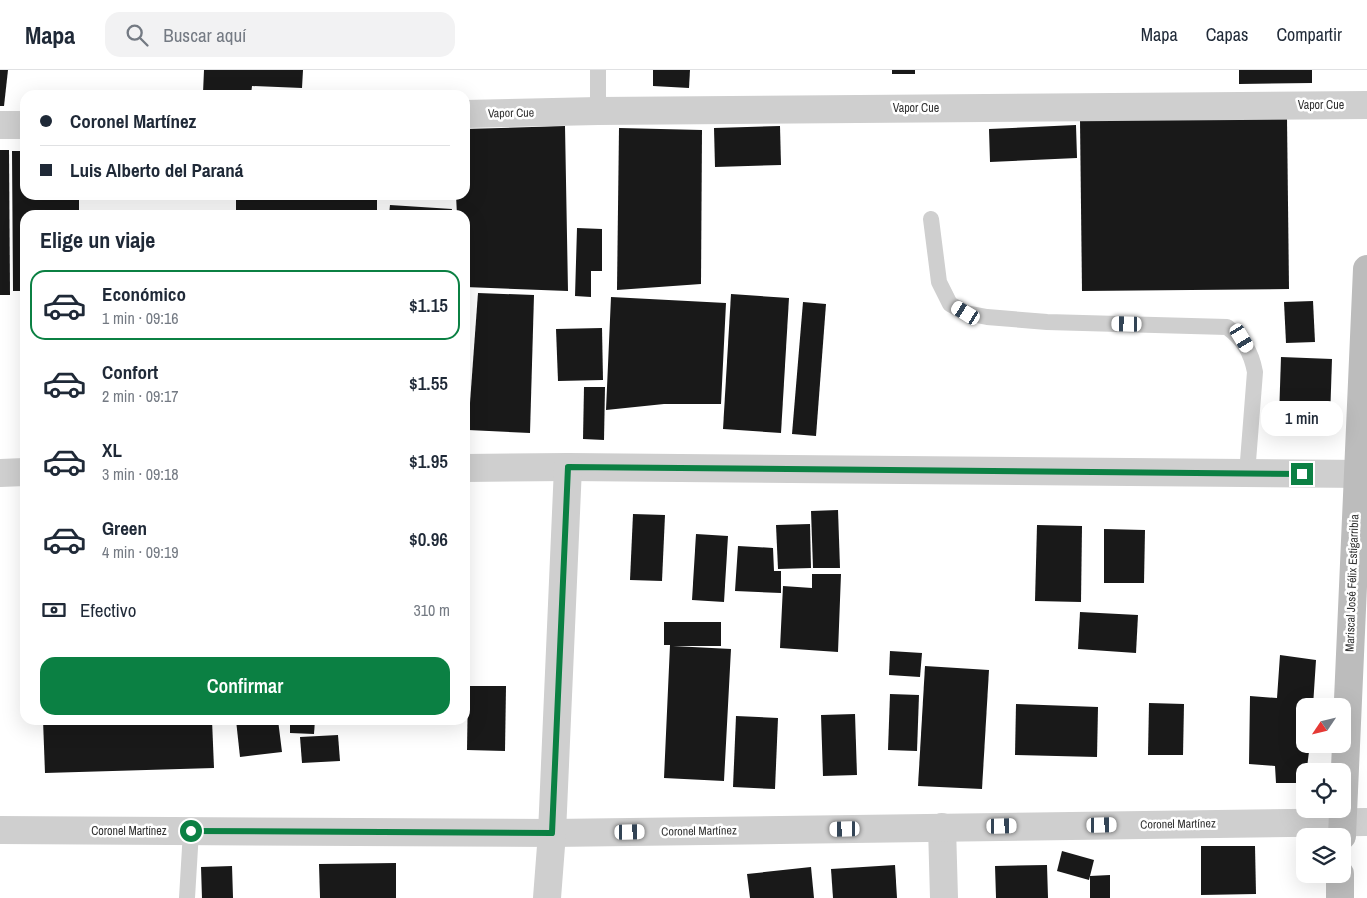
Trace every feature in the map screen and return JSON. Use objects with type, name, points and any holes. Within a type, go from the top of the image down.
[{"type":"street","name":"Vapor Cue","points":[[470,114],[598,111],[1367,105]]},
{"type":"street","points":[[0,125],[20,125]]},
{"type":"street","name":"Mariscal José Félix Estigarribia","points":[[1350,827],[1367,269]]},
{"type":"street","points":[[547,898],[552,833],[568,467]]},
{"type":"street","points":[[470,468],[568,467],[1362,474]]},
{"type":"street","points":[[0,473],[20,472]]},
{"type":"street","points":[[942,827],[944,898]]},
{"type":"street","name":"Coronel Martínez","points":[[0,830],[552,833],[942,827],[1350,827]]},
{"type":"street","points":[[1340,883],[1340,898]]},
{"type":"lane","points":[[598,70],[598,111]]},
{"type":"lane","points":[[931,219],[939,282],[950,304],[966,313],[987,317],[1047,322],[1227,327],[1242,338],[1252,356],[1255,372],[1247,474]]},
{"type":"lane","points":[[188,898],[191,831]]},
{"type":"building","points":[[0,70],[8,70],[4,106],[0,106]]},
{"type":"building","points":[[204,70],[303,70],[302,88],[252,86],[252,90],[203,90]]},
{"type":"building","points":[[653,70],[690,70],[689,88],[653,86]]},
{"type":"building","points":[[892,70],[915,70],[915,74],[892,74]]},
{"type":"building","points":[[1239,70],[1312,70],[1312,83],[1239,84]]},
{"type":"building","points":[[1287,118],[1289,289],[1082,291],[1080,120]]},
{"type":"building","points":[[1076,125],[1077,158],[990,162],[989,129]]},
{"type":"building","points":[[565,126],[568,291],[470,287],[470,210],[457,210],[456,200],[470,200],[470,129]]},
{"type":"building","points":[[780,126],[781,165],[715,167],[714,128]]},
{"type":"building","points":[[619,128],[702,130],[701,284],[617,290]]},
{"type":"building","points":[[0,150],[9,150],[10,295],[0,295]]},
{"type":"building","points":[[12,151],[20,151],[20,200],[79,200],[79,210],[20,210],[20,291],[13,291]]},
{"type":"building","points":[[236,200],[377,200],[377,210],[236,210]]},
{"type":"building","points":[[390,205],[452,209],[452,210],[390,210]]},
{"type":"building","points":[[577,228],[602,229],[602,271],[591,271],[591,297],[575,296]]},
{"type":"building","points":[[478,293],[534,295],[530,433],[470,430],[470,403]]},
{"type":"building","points":[[731,294],[789,298],[781,433],[723,429]]},
{"type":"building","points":[[611,297],[726,303],[721,404],[664,404],[606,410]]},
{"type":"building","points":[[1313,301],[1315,342],[1286,343],[1284,302]]},
{"type":"building","points":[[803,302],[826,304],[816,436],[792,434]]},
{"type":"building","points":[[602,328],[603,380],[558,381],[556,329]]},
{"type":"building","points":[[1281,357],[1332,359],[1330,419],[1279,417]]},
{"type":"building","points":[[584,387],[605,387],[604,440],[583,439]]},
{"type":"building","points":[[838,510],[840,568],[813,568],[811,511]]},
{"type":"building","points":[[633,514],[665,515],[662,581],[630,580]]},
{"type":"building","points":[[810,524],[811,568],[778,569],[776,525]]},
{"type":"building","points":[[1037,525],[1082,526],[1081,602],[1035,601]]},
{"type":"building","points":[[1104,529],[1145,530],[1144,583],[1104,583]]},
{"type":"building","points":[[696,534],[728,536],[724,602],[692,600]]},
{"type":"building","points":[[738,546],[773,548],[774,571],[781,571],[781,593],[735,591]]},
{"type":"building","points":[[812,574],[841,574],[838,652],[780,648],[783,586],[812,588]]},
{"type":"building","points":[[1080,612],[1138,615],[1136,653],[1078,649]]},
{"type":"building","points":[[664,622],[721,622],[721,646],[673,646],[731,649],[724,781],[664,778],[670,645],[664,645]]},
{"type":"building","points":[[890,651],[922,653],[920,677],[889,675]]},
{"type":"building","points":[[1280,655],[1316,660],[1314,698],[1296,698],[1296,753],[1309,753],[1308,763],[1296,763],[1296,783],[1276,783],[1275,766],[1249,764],[1250,696],[1277,698]]},
{"type":"building","points":[[925,666],[989,670],[982,789],[918,786]]},
{"type":"building","points":[[470,686],[506,686],[505,751],[467,750],[467,725],[470,725]]},
{"type":"building","points":[[890,694],[919,695],[917,751],[888,750]]},
{"type":"building","points":[[1149,703],[1184,704],[1183,755],[1148,755]]},
{"type":"building","points":[[1016,704],[1098,707],[1097,757],[1015,755]]},
{"type":"building","points":[[855,714],[857,775],[823,776],[821,715]]},
{"type":"building","points":[[736,716],[778,718],[775,789],[733,787]]},
{"type":"building","points":[[43,725],[212,725],[214,768],[45,773]]},
{"type":"building","points":[[237,725],[279,725],[282,752],[240,757]]},
{"type":"building","points":[[290,725],[315,725],[314,734],[290,733]]},
{"type":"building","points":[[338,735],[340,761],[302,763],[300,737]]},
{"type":"building","points":[[1201,846],[1255,846],[1256,894],[1201,895]]},
{"type":"building","points":[[1062,851],[1094,860],[1089,880],[1057,871]]},
{"type":"building","points":[[396,863],[396,898],[320,898],[319,864]]},
{"type":"building","points":[[895,865],[897,898],[833,898],[831,869]]},
{"type":"building","points":[[1047,865],[1048,898],[996,898],[995,866]]},
{"type":"building","points":[[232,866],[233,898],[202,898],[201,867]]},
{"type":"building","points":[[811,867],[814,898],[750,898],[747,874]]},
{"type":"building","points":[[1110,875],[1110,898],[1090,898],[1090,876]]},
{"type":"route","points":[[191,831],[552,833],[568,467],[1302,474]]}]
